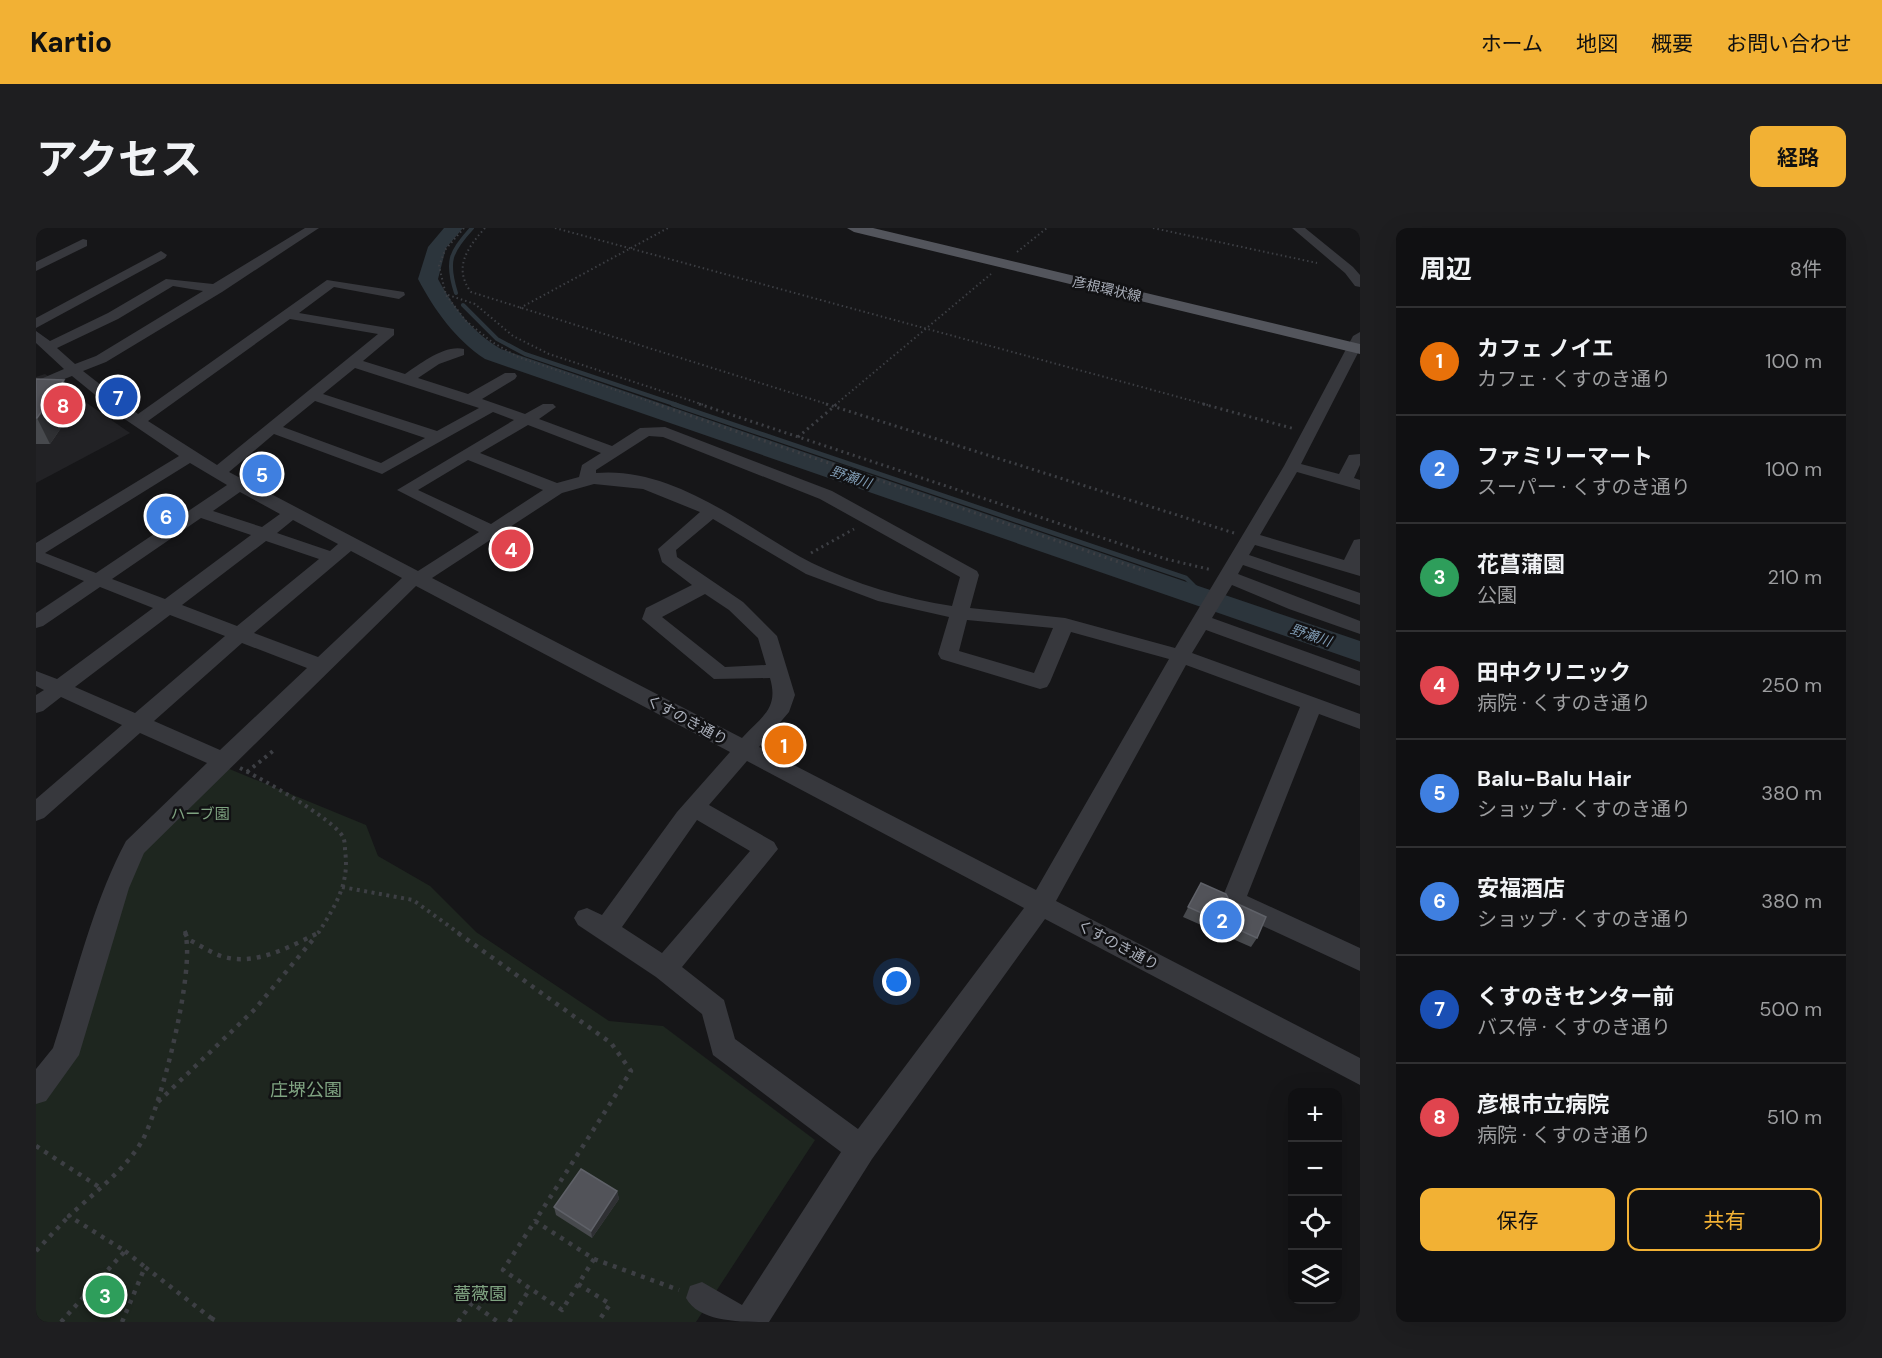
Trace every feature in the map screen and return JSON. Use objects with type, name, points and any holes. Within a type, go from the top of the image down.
[{"type":"main road","name":"彦根環状線","points":[[854,228],[1358,344]]},
{"type":"street","points":[[36,386],[101,358],[217,289],[313,228]]},
{"type":"street","points":[[1298,228],[1349,270],[1360,282]]},
{"type":"street","points":[[36,267],[83,243]]},
{"type":"street","points":[[36,324],[161,255]]},
{"type":"street","points":[[48,347],[113,316],[171,282],[217,289]]},
{"type":"street","points":[[138,421],[332,283],[399,295]]},
{"type":"street","points":[[218,473],[389,332],[287,315]]},
{"type":"street","name":"くすのき通り","points":[[36,335],[74,370],[138,421],[239,485],[1360,1072]]},
{"type":"street","points":[[750,1322],[861,1149],[1041,905],[1180,657],[1292,466],[1358,344]]},
{"type":"street","points":[[406,380],[434,361],[459,352]]},
{"type":"street","points":[[352,362],[491,407],[613,452]]},
{"type":"street","points":[[469,400],[510,376]]},
{"type":"street","points":[[313,395],[438,437]]},
{"type":"street","points":[[272,428],[382,469],[491,407]]},
{"type":"street","points":[[492,531],[405,490],[548,407]]},
{"type":"street","points":[[587,480],[588,468],[646,431],[665,432],[826,495],[970,575],[948,654],[1040,682],[1065,624]]},
{"type":"street","points":[[468,454],[556,489]]},
{"type":"street","points":[[36,551],[190,456]]},
{"type":"street","points":[[1292,466],[1352,482],[1355,458]]},
{"type":"street","points":[[36,1091],[65,1055],[117,888],[134,848],[236,767],[321,666],[405,584],[556,489],[587,480],[631,480],[651,485],[711,512],[798,561],[848,585],[921,606],[959,613],[1065,624],[1241,676],[1360,722]]},
{"type":"street","points":[[36,622],[239,485]]},
{"type":"street","points":[[197,512],[333,558]]},
{"type":"street","points":[[711,512],[667,549],[668,558],[676,566],[736,606],[767,636],[785,695],[782,707],[597,924],[665,969],[714,1008],[723,1046],[861,1149]]},
{"type":"street","points":[[36,706],[292,513]]},
{"type":"street","points":[[1251,538],[1357,568]]},
{"type":"street","points":[[36,812],[239,635],[349,544]]},
{"type":"street","points":[[1357,568],[1352,563],[1360,544]]},
{"type":"street","points":[[36,556],[321,666]]},
{"type":"street","points":[[1239,558],[1360,599]]},
{"type":"street","points":[[1226,577],[1360,628]]},
{"type":"street","points":[[706,586],[653,612],[652,619],[721,674],[778,671]]},
{"type":"street","points":[[1204,616],[1360,679]]},
{"type":"street","points":[[36,678],[236,767]]},
{"type":"street","points":[[1312,704],[1233,902],[1359,954]]},
{"type":"street","points":[[665,969],[766,849],[695,808]]},
{"type":"street","points":[[702,1298],[739,1322]]},
{"type":"path","points":[[464,228],[447,245],[439,264],[441,281],[465,321],[487,341],[518,357],[1145,571]]},
{"type":"path","points":[[485,228],[464,253],[461,267],[466,288],[471,292],[1251,538]]},
{"type":"path","points":[[555,228],[1310,433]]},
{"type":"path","points":[[519,308],[668,228]]},
{"type":"path","points":[[798,437],[1047,228]]},
{"type":"path","points":[[1153,228],[1349,270]]},
{"type":"path","points":[[448,295],[475,304],[513,336],[549,354],[1226,577]]},
{"type":"path","points":[[798,561],[870,519]]},
{"type":"path","points":[[236,767],[273,751]]},
{"type":"path","points":[[158,1103],[255,1009],[319,932],[332,915],[348,868],[343,837],[335,828],[314,811],[280,792],[270,783],[236,767]]},
{"type":"path","points":[[342,887],[413,900],[611,1043],[632,1071],[503,1270],[562,1310],[594,1259]]},
{"type":"path","points":[[36,1251],[142,1141],[158,1103],[181,1002],[189,957],[188,939],[220,956],[238,960],[277,953],[319,932]]},
{"type":"path","points":[[36,1146],[99,1187]]},
{"type":"path","points":[[69,1216],[125,1251],[209,1320],[218,1322]]},
{"type":"path","points":[[535,1221],[594,1259],[702,1298]]},
{"type":"path","points":[[61,1322],[125,1251]]},
{"type":"path","points":[[122,1322],[145,1267]]},
{"type":"path","points":[[578,1284],[610,1304],[598,1322]]},
{"type":"path","points":[[509,1322],[530,1290]]},
{"type":"path","points":[[458,1322],[472,1303],[498,1322]]},
{"type":"shaded area","points":[[45,374],[130,433],[36,483],[36,377]]},
{"type":"green space","name":"庄堺公園","points":[[227,768],[366,825],[378,856],[430,886],[476,932],[609,1021],[663,1026],[815,1140],[696,1322],[36,1322],[36,1103],[142,849]]},
{"type":"building","points":[[36,379],[64,380],[37,418],[36,418]]},
{"type":"building","points":[[1201,883],[1226,894],[1229,900],[1266,917],[1257,938],[1188,907]]},
{"type":"building","points":[[581,1169],[617,1191],[591,1231],[554,1207]]},
{"type":"waterway","name":"野瀬川","points":[[454,228],[437,247],[428,279],[463,331],[493,354],[1360,652]]},
{"type":"waterway","points":[[456,293],[451,273],[452,258],[459,244],[472,228]]},
{"type":"waterway","points":[[463,305],[497,339],[525,354],[677,405]]},
{"type":"waterway","points":[[673,404],[1186,578],[1208,600]]},
{"type":"place","name":"くすのきセンター前","points":[[118,397]]},
{"type":"place","name":"彦根市立病院","points":[[63,405]]},
{"type":"place","name":"Balu-Balu Hair","points":[[262,474]]},
{"type":"place","name":"安福酒店","points":[[166,516]]},
{"type":"place","name":"田中クリニック","points":[[511,549]]},
{"type":"place","name":"カフェ ノイエ","points":[[784,745]]},
{"type":"place","name":"ファミリーマート","points":[[1222,920]]},
{"type":"place","name":"花菖蒲園","points":[[105,1295]]},
{"type":"park label","name":"ハーブ園","points":[[200,814]]},
{"type":"park label","name":"薔薇園","points":[[480,1294]]}]
